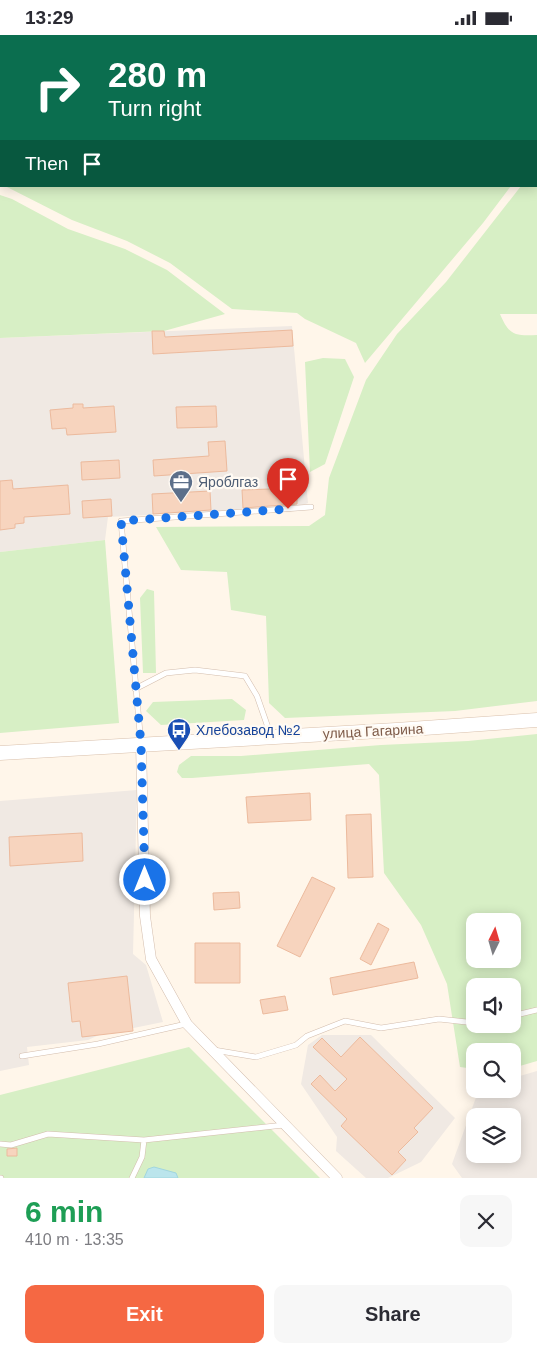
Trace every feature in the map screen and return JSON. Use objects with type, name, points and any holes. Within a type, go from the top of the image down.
[{"type":"main road","name":"улица Гагарина","points":[[0,753],[537,720]]},
{"type":"street","points":[[141,744],[145,916],[151,959],[187,1023],[337,1178]]},
{"type":"lane","points":[[141,744],[121,521],[310,507]]},
{"type":"lane","points":[[135,689],[166,673],[195,671],[245,676],[256,696],[272,737]]},
{"type":"lane","points":[[521,1014],[537,1010]]},
{"type":"lane","points":[[212,1049],[256,1057],[296,1045],[306,1036],[345,1021],[381,1028],[439,1019],[466,1022]]},
{"type":"lane","points":[[22,1056],[98,1044],[187,1023]]},
{"type":"lane","points":[[0,1144],[11,1145],[48,1134],[144,1140],[285,1125]]},
{"type":"lane","points":[[132,1178],[142,1157],[144,1140]]},
{"type":"shaded area","name":"Яроблгаз","points":[[292,326],[308,503],[298,507],[108,517],[105,540],[0,552],[0,338]]},
{"type":"shaded area","points":[[137,790],[133,954],[146,965],[163,1022],[99,1035],[88,1040],[27,1047],[29,1065],[0,1071],[0,801]]},
{"type":"shaded area","points":[[322,1035],[371,1035],[455,1118],[421,1162],[388,1178],[366,1178],[336,1151],[337,1137],[301,1084],[308,1045]]},
{"type":"shaded area","points":[[537,1071],[537,1178],[462,1178],[452,1164],[466,1125],[466,1163],[521,1163],[521,1108],[472,1108],[476,1098],[521,1098],[521,1076]]},
{"type":"green space","points":[[7,187],[510,187],[483,223],[365,363],[356,343],[305,319],[297,313],[232,309],[170,263],[127,241],[72,220]]},
{"type":"green space","points":[[520,187],[537,187],[537,314],[500,314],[506,326],[513,333],[537,335],[537,701],[455,711],[285,718],[269,703],[266,616],[231,610],[227,572],[181,570],[156,527],[309,526],[325,515],[329,478],[366,380],[397,334],[446,282]]},
{"type":"green space","points":[[0,195],[12,199],[68,229],[125,249],[167,270],[225,314],[164,331],[0,338]]},
{"type":"green space","points":[[323,358],[345,359],[354,377],[325,464],[310,472],[305,362]]},
{"type":"green space","points":[[105,540],[119,723],[0,733],[0,552]]},
{"type":"green space","points":[[147,589],[154,591],[156,673],[143,673],[140,598]]},
{"type":"green space","points":[[232,699],[246,710],[244,720],[161,725],[146,711],[153,702]]},
{"type":"green space","points":[[537,734],[537,1061],[521,1066],[521,1043],[466,1043],[466,1068],[460,1067],[447,984],[421,925],[384,873],[379,775],[369,764],[192,778],[182,778],[177,772],[179,765],[191,756],[241,756],[381,745],[468,741]]},
{"type":"green space","points":[[189,1047],[320,1178],[0,1178],[0,1095]]},
{"type":"water","points":[[154,1167],[176,1173],[178,1178],[144,1178],[148,1169]]},
{"type":"building","points":[[292,330],[293,346],[153,354],[152,331],[164,331],[165,337]]},
{"type":"building","points":[[73,404],[83,404],[83,408],[114,406],[116,432],[67,435],[66,428],[52,429],[50,410],[73,408]]},
{"type":"building","points":[[216,406],[217,427],[177,428],[176,407]]},
{"type":"building","points":[[225,441],[227,471],[154,476],[153,460],[209,456],[208,442]]},
{"type":"building","points":[[119,460],[120,478],[82,480],[81,462]]},
{"type":"building","points":[[12,480],[13,489],[68,485],[70,514],[24,517],[24,523],[15,524],[15,528],[0,530],[0,481]]},
{"type":"building","points":[[297,488],[297,504],[243,508],[242,490]]},
{"type":"building","name":"Яроблгаз","points":[[210,491],[211,510],[153,514],[152,494]]},
{"type":"building","points":[[111,499],[112,516],[83,518],[82,501]]},
{"type":"building","points":[[310,793],[311,820],[248,823],[246,797]]},
{"type":"building","points":[[371,814],[373,877],[348,878],[346,815]]},
{"type":"building","points":[[82,833],[83,861],[10,866],[9,837]]},
{"type":"building","points":[[312,877],[335,888],[300,957],[277,946]]},
{"type":"building","points":[[239,892],[240,908],[214,910],[213,893]]},
{"type":"building","points":[[378,923],[389,929],[371,965],[360,959]]},
{"type":"building","points":[[195,943],[240,943],[240,983],[195,983]]},
{"type":"building","points":[[414,962],[418,978],[333,995],[330,978]]},
{"type":"building","points":[[127,976],[133,1031],[82,1037],[80,1021],[72,1022],[68,983]]},
{"type":"building","points":[[285,996],[288,1010],[263,1014],[260,1000]]},
{"type":"building","points":[[360,1037],[433,1108],[414,1128],[418,1132],[398,1152],[406,1160],[392,1175],[341,1126],[347,1119],[311,1084],[320,1075],[335,1091],[347,1079],[313,1047],[322,1038],[341,1057]]},
{"type":"building","points":[[17,1148],[17,1156],[7,1156],[7,1149]]},
{"type":"place","name":"Яроблгаз","points":[[181,503]]},
{"type":"place","name":"Хлебозавод №2","points":[[179,751]]},
{"type":"route","points":[[145,880],[141,744],[121,521],[288,509]]}]
